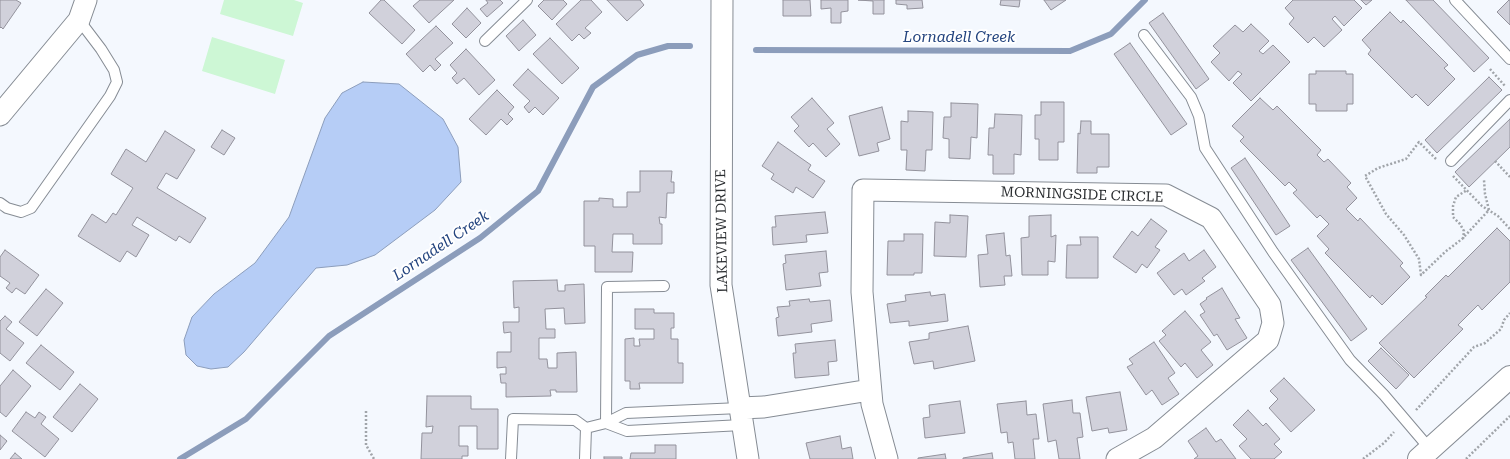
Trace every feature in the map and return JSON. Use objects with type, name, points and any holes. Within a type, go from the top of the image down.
[{"type":"street","points":[[0,115],[79,20],[86,0]]},
{"type":"street","name":"LAKEVIEW DRIVE","points":[[722,0],[721,285],[748,459]]},
{"type":"street","name":"MORNINGSIDE CIRCLE","points":[[887,459],[871,397],[862,292],[863,190],[1166,195],[1212,218],[1270,305],[1273,323],[1268,340],[1154,438],[1117,459]]},
{"type":"street","points":[[1425,454],[1510,377]]},
{"type":"street","points":[[741,416],[871,397]]},
{"type":"lane","points":[[485,41],[527,0]]},
{"type":"lane","points":[[1455,0],[1510,58]]},
{"type":"lane","points":[[0,203],[7,208],[21,212],[31,208],[110,96],[117,82],[114,70],[79,20]]},
{"type":"lane","points":[[1144,35],[1191,97],[1199,116],[1205,148],[1273,252],[1350,360],[1384,395],[1406,421],[1425,454]]},
{"type":"lane","points":[[1451,161],[1510,100]]},
{"type":"lane","points":[[606,423],[607,287],[664,286]]},
{"type":"lane","points":[[586,428],[606,423],[626,414],[741,416]]},
{"type":"lane","points":[[606,423],[627,431],[741,416]]},
{"type":"lane","points":[[511,459],[513,419],[575,420],[586,428]]},
{"type":"lane","points":[[585,459],[586,428]]},
{"type":"path","points":[[1490,69],[1510,90]]},
{"type":"path","points":[[1439,162],[1419,142],[1406,159],[1378,168],[1365,176],[1386,214],[1404,235],[1419,259],[1421,275],[1445,252],[1462,240],[1489,210]]},
{"type":"path","points":[[1495,161],[1510,177]]},
{"type":"path","points":[[1450,173],[1482,206],[1498,216],[1510,229]]},
{"type":"path","points":[[1484,180],[1484,194],[1489,210]]},
{"type":"path","points":[[1462,240],[1464,231],[1453,217],[1453,206],[1456,197],[1467,190]]},
{"type":"path","points":[[1363,459],[1384,443],[1406,421],[1474,347],[1485,343],[1501,329],[1504,320],[1510,313]]},
{"type":"path","points":[[366,411],[366,445],[374,459]]},
{"type":"path","points":[[1466,459],[1510,416]]},
{"type":"green space","points":[[224,0],[294,0],[303,3],[293,36],[220,14]]},
{"type":"green space","points":[[212,37],[285,60],[275,94],[202,71]]},
{"type":"water","points":[[363,82],[399,84],[443,119],[458,147],[461,182],[435,210],[375,255],[347,265],[316,268],[244,352],[228,367],[211,369],[197,366],[186,355],[184,340],[192,317],[214,294],[255,263],[289,217],[325,118],[342,93]]},
{"type":"building","points":[[0,0],[16,0],[21,3],[3,29],[1,27],[0,28]]},
{"type":"building","points":[[381,0],[384,0],[415,30],[402,44],[369,13]]},
{"type":"building","points":[[420,0],[454,0],[429,23],[413,6]]},
{"type":"building","points":[[486,0],[500,0],[503,3],[487,17],[480,9],[488,3]]},
{"type":"building","points":[[544,0],[563,0],[567,4],[552,20],[538,6]]},
{"type":"building","points":[[581,0],[591,0],[602,12],[585,28],[591,33],[584,39],[579,34],[572,41],[556,24]]},
{"type":"building","points":[[607,0],[640,0],[644,5],[627,21]]},
{"type":"building","points":[[783,0],[810,0],[811,16],[783,16]]},
{"type":"building","points":[[821,0],[848,0],[848,11],[841,12],[841,23],[831,23],[831,8],[821,9]]},
{"type":"building","points":[[858,0],[884,0],[884,14],[873,14],[873,1]]},
{"type":"building","points":[[896,0],[922,0],[923,8],[907,9],[907,5],[896,4]]},
{"type":"building","points":[[1001,0],[1020,0],[1019,7],[1000,5]]},
{"type":"building","points":[[1044,0],[1066,0],[1051,10]]},
{"type":"building","points":[[1293,0],[1354,0],[1362,8],[1344,26],[1335,16],[1332,19],[1342,30],[1324,47],[1314,37],[1308,43],[1289,24],[1294,18],[1285,8]]},
{"type":"building","points":[[1361,0],[1372,0],[1366,5]]},
{"type":"building","points":[[1406,0],[1433,0],[1489,58],[1474,72]]},
{"type":"building","points":[[1510,0],[1510,25],[1497,12]]},
{"type":"building","points":[[467,8],[481,23],[466,38],[452,24]]},
{"type":"building","points":[[1390,12],[1401,23],[1403,20],[1448,65],[1444,68],[1455,79],[1428,106],[1416,94],[1412,98],[1368,54],[1371,50],[1362,40]]},
{"type":"building","points":[[1163,13],[1209,79],[1196,89],[1149,23]]},
{"type":"building","points":[[523,20],[536,35],[519,51],[506,36]]},
{"type":"building","points":[[1251,24],[1269,41],[1259,51],[1263,54],[1273,45],[1290,62],[1251,101],[1233,83],[1242,74],[1238,71],[1229,81],[1211,62],[1220,53],[1213,46],[1235,25],[1243,32]]},
{"type":"building","points":[[436,26],[453,43],[435,59],[441,65],[435,71],[430,65],[423,72],[406,54]]},
{"type":"building","points":[[550,38],[579,68],[562,84],[533,54]]},
{"type":"building","points":[[1130,43],[1187,124],[1171,135],[1114,54]]},
{"type":"building","points":[[466,49],[495,80],[479,95],[464,78],[457,84],[452,78],[457,73],[450,65]]},
{"type":"building","points":[[528,69],[559,98],[543,115],[535,107],[529,113],[524,107],[530,101],[513,85]]},
{"type":"building","points":[[1316,71],[1346,71],[1346,74],[1353,74],[1353,104],[1347,104],[1347,111],[1316,111],[1316,104],[1309,104],[1309,74],[1316,74]]},
{"type":"building","points":[[1489,77],[1502,90],[1437,153],[1425,140]]},
{"type":"building","points":[[497,90],[514,107],[508,114],[513,119],[507,125],[501,119],[486,135],[469,119]]},
{"type":"building","points":[[812,98],[834,123],[827,129],[840,144],[826,157],[813,143],[809,147],[794,131],[799,126],[791,117]]},
{"type":"building","points":[[1260,98],[1273,110],[1277,106],[1321,150],[1317,155],[1324,162],[1328,159],[1351,183],[1347,187],[1357,198],[1346,209],[1358,221],[1360,218],[1403,263],[1400,266],[1410,277],[1382,305],[1372,295],[1370,298],[1325,253],[1329,249],[1317,236],[1329,224],[1320,215],[1317,218],[1293,193],[1297,190],[1289,182],[1285,186],[1240,141],[1244,137],[1232,126]]},
{"type":"building","points":[[1041,102],[1064,102],[1064,142],[1058,142],[1058,160],[1039,160],[1039,139],[1035,139],[1035,115],[1041,115]]},
{"type":"building","points":[[951,103],[978,104],[977,138],[971,137],[970,159],[949,158],[949,139],[943,138],[944,117],[951,117]]},
{"type":"building","points":[[882,107],[890,139],[877,143],[879,151],[859,156],[849,116]]},
{"type":"building","points":[[908,111],[933,112],[932,150],[926,150],[925,171],[906,170],[907,150],[901,150],[901,121],[908,122]]},
{"type":"building","points":[[995,114],[1022,115],[1021,155],[1014,154],[1014,174],[993,174],[993,155],[988,155],[989,128],[994,128]]},
{"type":"building","points":[[1510,119],[1510,147],[1469,187],[1455,172]]},
{"type":"building","points":[[1081,121],[1091,121],[1091,134],[1109,134],[1109,167],[1097,167],[1097,173],[1077,173],[1078,133],[1080,134]]},
{"type":"building","points":[[222,130],[235,138],[224,155],[211,147]]},
{"type":"building","points":[[165,131],[195,150],[177,179],[166,173],[157,188],[206,218],[190,243],[179,236],[176,241],[137,217],[132,225],[149,235],[136,257],[127,251],[120,262],[78,236],[92,214],[106,223],[113,213],[116,215],[133,188],[111,174],[126,149],[146,162]]},
{"type":"building","points":[[778,142],[811,165],[808,170],[825,181],[813,198],[796,187],[793,193],[771,179],[774,174],[762,166]]},
{"type":"building","points":[[1245,158],[1290,226],[1276,235],[1231,168]]},
{"type":"building","points":[[640,171],[672,171],[671,182],[674,182],[674,193],[667,193],[666,218],[659,217],[660,224],[662,224],[662,244],[633,244],[633,234],[613,234],[612,252],[633,252],[632,272],[595,272],[595,246],[584,246],[584,201],[599,201],[599,198],[613,199],[613,207],[627,207],[627,192],[640,192]]},
{"type":"building","points":[[825,212],[828,233],[806,235],[807,242],[773,245],[772,227],[776,227],[775,216]]},
{"type":"building","points":[[950,215],[968,216],[966,257],[934,256],[935,222],[950,223]]},
{"type":"building","points":[[1051,215],[1051,237],[1056,235],[1055,262],[1048,261],[1048,275],[1022,275],[1021,238],[1029,237],[1029,216]]},
{"type":"building","points":[[1151,219],[1167,231],[1155,247],[1160,250],[1147,268],[1142,264],[1136,273],[1113,257],[1132,231],[1138,236]]},
{"type":"building","points":[[1497,228],[1510,241],[1510,282],[1482,310],[1478,305],[1458,325],[1463,329],[1414,378],[1379,343],[1427,297],[1425,296],[1446,275],[1448,277]]},
{"type":"building","points":[[1004,233],[1006,256],[1010,255],[1012,276],[1004,276],[1005,285],[980,287],[978,255],[988,254],[986,235]]},
{"type":"building","points":[[904,234],[923,234],[922,273],[914,273],[914,275],[887,275],[888,241],[904,241]]},
{"type":"building","points":[[1080,237],[1098,237],[1098,278],[1066,278],[1067,245],[1081,245]]},
{"type":"building","points":[[1308,248],[1367,329],[1351,341],[1291,260]]},
{"type":"building","points":[[5,250],[39,275],[25,294],[16,288],[12,293],[6,288],[10,283],[0,276],[0,257]]},
{"type":"building","points":[[1204,250],[1216,267],[1202,278],[1205,281],[1186,295],[1182,289],[1174,295],[1157,273],[1184,253],[1189,261]]},
{"type":"building","points":[[826,251],[828,272],[819,273],[821,286],[786,290],[783,264],[786,263],[785,255]]},
{"type":"building","points":[[557,280],[558,291],[565,291],[565,285],[584,284],[585,323],[565,324],[564,308],[545,309],[546,329],[555,329],[555,338],[539,338],[539,359],[547,359],[548,368],[557,368],[557,353],[576,352],[577,392],[556,392],[556,390],[550,390],[551,396],[506,397],[506,383],[501,383],[500,374],[506,374],[506,367],[497,368],[497,352],[511,352],[511,332],[504,333],[503,322],[519,322],[519,307],[514,308],[513,281]]},
{"type":"building","points":[[1222,288],[1240,318],[1235,319],[1247,338],[1227,350],[1217,334],[1214,336],[1200,315],[1205,312],[1200,304],[1207,299],[1206,298]]},
{"type":"building","points":[[46,289],[63,303],[37,336],[19,322]]},
{"type":"building","points":[[930,292],[931,296],[945,294],[948,321],[909,326],[909,321],[890,323],[887,304],[906,301],[905,295]]},
{"type":"building","points":[[809,299],[810,302],[830,300],[832,321],[811,324],[812,332],[778,336],[776,318],[779,317],[777,307],[790,306],[789,301]]},
{"type":"building","points":[[635,309],[654,309],[654,313],[674,313],[674,328],[671,328],[671,339],[678,339],[678,363],[683,363],[683,383],[639,383],[640,389],[630,389],[630,381],[625,381],[625,339],[634,338],[634,346],[640,346],[639,339],[654,339],[654,329],[635,329]]},
{"type":"building","points":[[1185,311],[1211,342],[1201,350],[1213,365],[1197,378],[1185,363],[1181,367],[1159,341],[1166,335],[1162,331]]},
{"type":"building","points":[[5,316],[12,322],[6,329],[24,343],[10,361],[0,353],[0,321]]},
{"type":"building","points":[[968,326],[975,361],[934,369],[933,361],[914,364],[909,342],[929,339],[929,333]]},
{"type":"building","points":[[835,340],[837,361],[828,362],[829,375],[795,378],[793,353],[796,353],[795,344]]},
{"type":"building","points":[[1154,342],[1175,373],[1168,378],[1179,394],[1162,405],[1152,390],[1146,395],[1127,367],[1133,364],[1129,359]]},
{"type":"building","points":[[41,345],[74,372],[60,390],[26,363]]},
{"type":"building","points":[[1381,348],[1409,375],[1396,389],[1368,361]]},
{"type":"building","points":[[13,370],[31,386],[6,417],[0,412],[0,386]]},
{"type":"building","points":[[1284,378],[1315,410],[1291,432],[1269,408],[1278,399],[1270,391]]},
{"type":"building","points":[[80,384],[98,399],[72,432],[53,417]]},
{"type":"building","points":[[1120,392],[1127,430],[1109,433],[1108,428],[1092,431],[1086,397]]},
{"type":"building","points":[[427,396],[471,396],[471,409],[498,409],[498,449],[477,449],[477,426],[459,426],[459,446],[468,446],[468,456],[462,456],[462,459],[421,459],[422,433],[432,433],[433,426],[426,427]]},
{"type":"building","points":[[1072,400],[1073,413],[1080,413],[1083,437],[1077,438],[1080,459],[1059,459],[1056,440],[1048,442],[1043,404]]},
{"type":"building","points":[[960,401],[965,433],[925,438],[923,418],[930,417],[929,405]]},
{"type":"building","points":[[1026,401],[1027,415],[1036,414],[1039,439],[1033,439],[1035,459],[1015,459],[1013,442],[1008,443],[1007,432],[1001,433],[997,404]]},
{"type":"building","points":[[1248,410],[1263,426],[1266,423],[1280,439],[1274,444],[1282,452],[1274,459],[1251,459],[1239,446],[1247,439],[1233,425]]},
{"type":"building","points":[[26,412],[35,418],[39,412],[46,417],[41,424],[59,439],[45,457],[12,431]]},
{"type":"building","points":[[1206,428],[1216,442],[1221,439],[1236,459],[1194,459],[1198,456],[1188,441]]},
{"type":"building","points":[[0,435],[7,441],[0,450]]},
{"type":"building","points":[[840,436],[842,449],[851,447],[853,459],[810,459],[806,443]]},
{"type":"building","points":[[655,445],[676,445],[676,459],[630,459],[631,453],[655,453]]},
{"type":"building","points":[[15,453],[22,459],[10,459]]},
{"type":"building","points":[[992,453],[993,459],[963,459],[963,458]]},
{"type":"building","points":[[945,454],[946,459],[918,459],[918,458]]},
{"type":"building","points":[[604,457],[622,457],[622,459],[604,459]]},
{"type":"waterway","name":"Lornadell Creek","points":[[756,50],[1070,51],[1111,34],[1145,0]]},
{"type":"waterway","name":"Lornadell Creek","points":[[180,459],[246,419],[329,336],[480,238],[538,191],[593,87],[637,55],[668,46],[690,46]]}]
